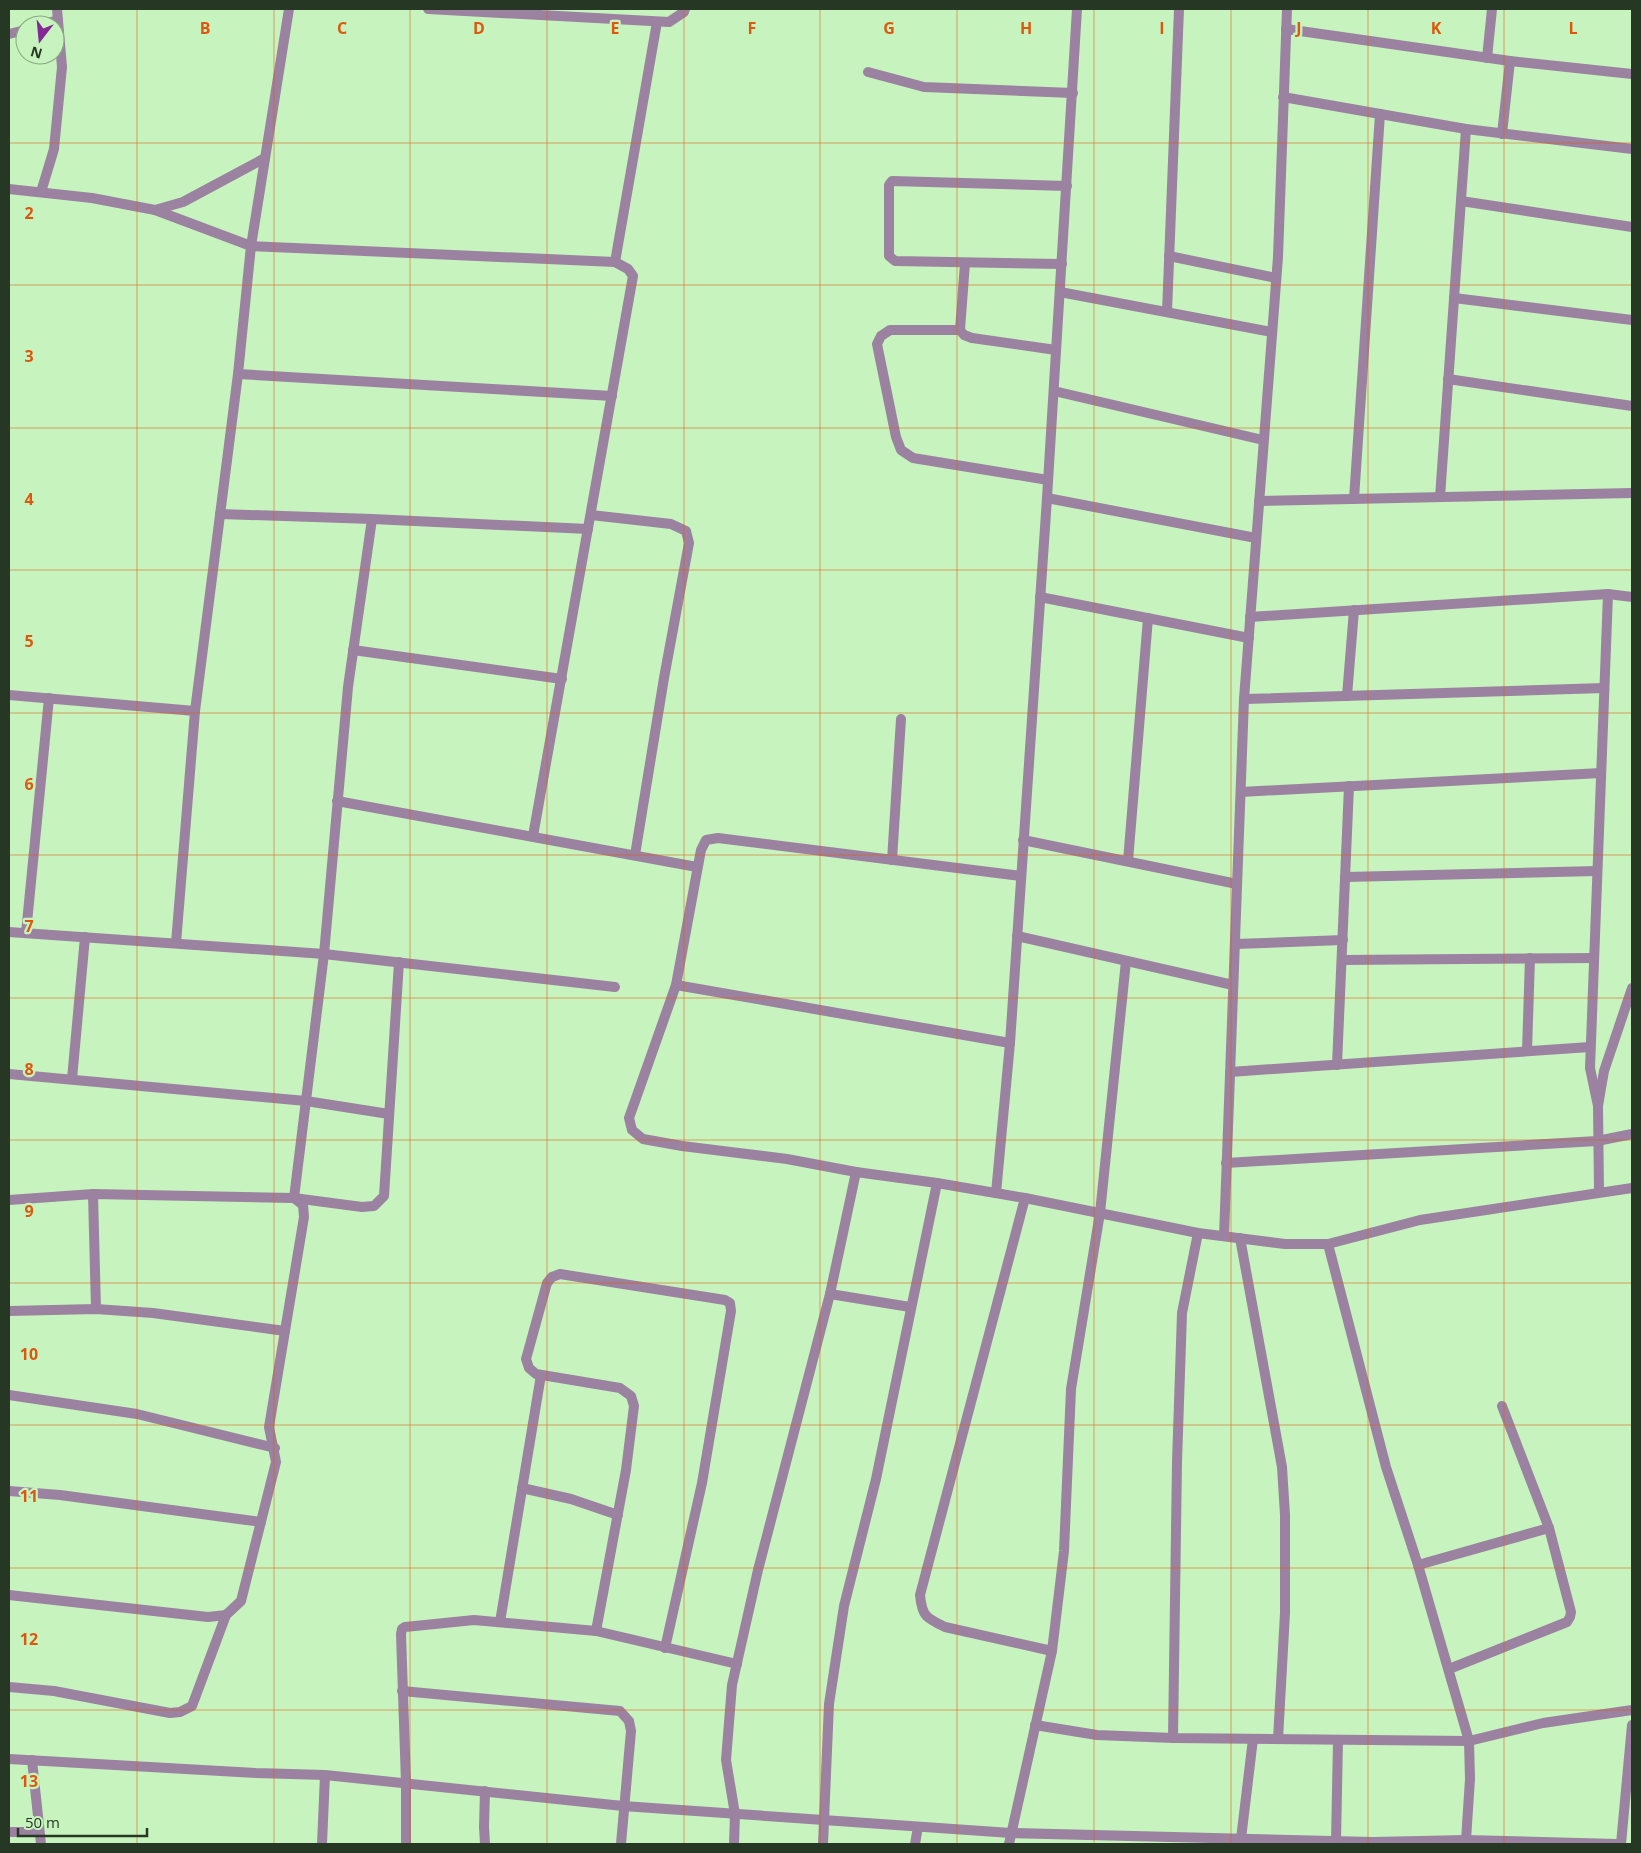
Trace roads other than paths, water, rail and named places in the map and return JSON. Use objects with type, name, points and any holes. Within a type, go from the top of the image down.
[{"type":"street","points":[[176,943],[195,711],[238,374],[251,246],[289,9]]},
{"type":"street","points":[[428,9],[525,12],[657,22],[670,22],[684,12],[685,9]]},
{"type":"street","points":[[996,1193],[1010,1044],[1054,391],[1077,9]]},
{"type":"street","points":[[1167,312],[1179,9]]},
{"type":"street","points":[[1224,1236],[1244,699],[1276,278],[1287,9]]},
{"type":"street","points":[[1487,58],[1492,9]]},
{"type":"street","points":[[615,262],[657,22]]},
{"type":"street","points":[[1286,29],[1510,61],[1632,74]]},
{"type":"street","points":[[1502,134],[1510,61]]},
{"type":"street","points":[[41,192],[54,150],[62,65]]},
{"type":"street","points":[[868,72],[924,87],[1072,93]]},
{"type":"street","points":[[1283,97],[1466,129],[1632,150]]},
{"type":"street","points":[[1354,499],[1380,114]]},
{"type":"street","points":[[1440,497],[1466,129]]},
{"type":"street","points":[[155,210],[183,202],[265,158]]},
{"type":"street","points":[[1062,264],[895,261],[890,256],[890,182],[892,180],[1067,186]]},
{"type":"street","points":[[9,189],[92,198],[155,210],[251,246],[615,262],[628,269],[632,276],[612,396],[533,836]]},
{"type":"street","points":[[1461,201],[1632,227]]},
{"type":"street","points":[[1169,256],[1276,278]]},
{"type":"street","points":[[965,263],[960,330],[964,335],[972,338],[1056,350]]},
{"type":"street","points":[[1060,292],[1272,332]]},
{"type":"street","points":[[1454,298],[1632,320]]},
{"type":"street","points":[[960,330],[890,330],[881,336],[877,344],[896,437],[901,450],[913,458],[1048,480]]},
{"type":"street","points":[[238,374],[612,396]]},
{"type":"street","points":[[1448,379],[1632,406]]},
{"type":"street","points":[[1054,391],[1264,440]]},
{"type":"street","points":[[1259,501],[1632,493]]},
{"type":"street","points":[[1047,498],[1256,538]]},
{"type":"street","points":[[220,514],[372,518],[588,529]]},
{"type":"street","points":[[591,515],[671,524],[686,531],[689,543],[664,678],[635,855]]},
{"type":"street","points":[[294,1198],[324,954],[348,687],[372,518]]},
{"type":"street","points":[[1250,617],[1608,594],[1632,597]]},
{"type":"street","points":[[1598,1106],[1590,1068],[1590,1047],[1608,594]]},
{"type":"street","points":[[1040,597],[1248,638]]},
{"type":"street","points":[[1347,696],[1354,610]]},
{"type":"street","points":[[1128,861],[1148,618]]},
{"type":"street","points":[[353,650],[562,679]]},
{"type":"street","points":[[1244,699],[1604,688]]},
{"type":"street","points":[[9,695],[195,711]]},
{"type":"street","points":[[26,933],[50,698]]},
{"type":"street","points":[[892,860],[901,719]]},
{"type":"street","points":[[1240,792],[1601,773]]},
{"type":"street","points":[[1337,1064],[1350,786]]},
{"type":"street","points":[[337,801],[652,858],[697,868]]},
{"type":"street","points":[[1021,876],[718,838],[706,840],[701,850],[697,868],[676,985],[629,1118],[632,1130],[643,1139],[682,1146],[937,1183],[1025,1198],[1198,1233],[1285,1244],[1328,1244],[1420,1220],[1632,1188]]},
{"type":"street","points":[[1023,840],[1237,884]]},
{"type":"street","points":[[1345,877],[1597,871]]},
{"type":"street","points":[[9,932],[324,954],[615,987]]},
{"type":"street","points":[[1017,936],[1233,985]]},
{"type":"street","points":[[72,1080],[85,937]]},
{"type":"street","points":[[1235,944],[1343,940]]},
{"type":"street","points":[[1527,1051],[1530,958]]},
{"type":"street","points":[[1342,960],[1594,958]]},
{"type":"street","points":[[1009,1844],[1052,1651],[1064,1551],[1071,1389],[1100,1213],[1126,961]]},
{"type":"street","points":[[9,1200],[93,1194],[294,1198],[362,1207],[374,1206],[384,1196],[399,962]]},
{"type":"street","points":[[676,985],[1010,1044]]},
{"type":"street","points":[[1599,1192],[1598,1106],[1604,1071],[1632,988]]},
{"type":"street","points":[[1230,1072],[1590,1047]]},
{"type":"street","points":[[9,1074],[306,1101],[390,1114]]},
{"type":"street","points":[[1226,1164],[1598,1141],[1632,1134]]},
{"type":"street","points":[[734,1844],[735,1814],[726,1760],[732,1685],[758,1570],[830,1294],[856,1172]]},
{"type":"street","points":[[823,1844],[829,1704],[844,1606],[876,1479],[937,1183]]},
{"type":"street","points":[[93,1194],[96,1309]]},
{"type":"street","points":[[9,1687],[54,1691],[170,1713],[180,1712],[192,1706],[226,1616],[241,1601],[276,1462],[270,1427],[304,1217],[303,1206],[294,1198]]},
{"type":"street","points":[[1025,1198],[920,1595],[922,1610],[929,1620],[945,1627],[1052,1651]]},
{"type":"street","points":[[1173,1738],[1177,1462],[1182,1313],[1198,1233]]},
{"type":"street","points":[[1240,1238],[1269,1406],[1282,1468],[1286,1568],[1278,1739]]},
{"type":"street","points":[[1328,1244],[1376,1433],[1418,1565],[1469,1741],[1470,1779],[1466,1840]]},
{"type":"street","points":[[596,1631],[626,1470],[634,1406],[631,1396],[620,1388],[536,1374],[529,1368],[526,1359],[548,1283],[552,1277],[560,1274],[725,1300],[730,1303],[731,1310],[702,1483],[665,1648]]},
{"type":"street","points":[[830,1294],[910,1307]]},
{"type":"street","points":[[9,1310],[96,1309],[153,1313],[285,1331]]},
{"type":"street","points":[[500,1622],[541,1375]]},
{"type":"street","points":[[9,1395],[137,1414],[275,1448]]},
{"type":"street","points":[[1449,1668],[1566,1622],[1570,1617],[1571,1612],[1549,1528],[1502,1406]]},
{"type":"street","points":[[522,1488],[571,1499],[618,1516]]},
{"type":"street","points":[[9,1491],[261,1522]]},
{"type":"street","points":[[1418,1565],[1549,1528]]},
{"type":"street","points":[[9,1595],[208,1617],[226,1616]]},
{"type":"street","points":[[406,1844],[401,1634],[402,1629],[405,1627],[474,1620],[596,1631],[737,1664]]},
{"type":"street","points":[[402,1692],[620,1711],[629,1721],[631,1731],[621,1844]]},
{"type":"street","points":[[1035,1725],[1097,1735],[1173,1738],[1469,1741],[1543,1723],[1632,1710]]},
{"type":"street","points":[[9,1759],[325,1775],[623,1806],[1011,1833],[1373,1843],[1466,1840],[1619,1844],[1632,1725]]},
{"type":"street","points":[[1241,1839],[1253,1739]]},
{"type":"street","points":[[1336,1841],[1338,1740]]},
{"type":"street","points":[[32,1760],[41,1844]]},
{"type":"street","points":[[322,1844],[325,1775]]},
{"type":"street","points":[[485,1791],[485,1844]]},
{"type":"street","points":[[915,1844],[918,1827]]},
{"type":"street","points":[[9,1832],[39,1832]]}]
